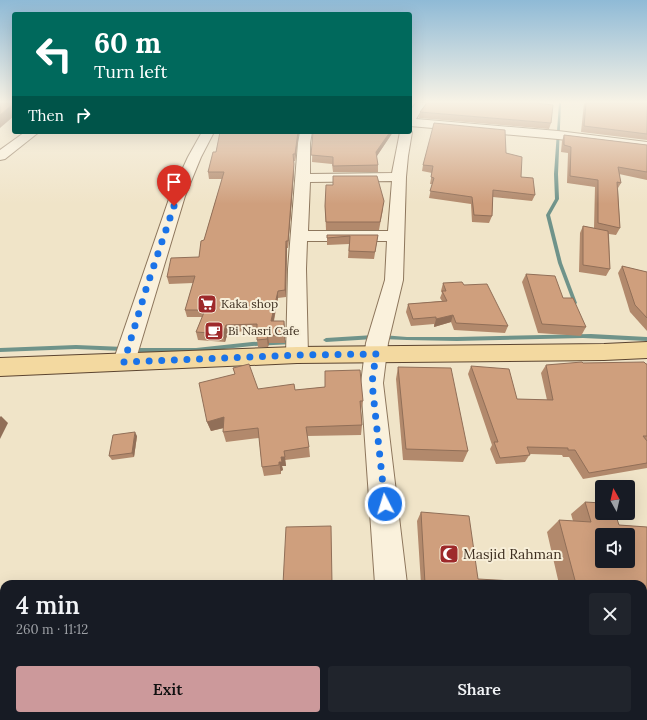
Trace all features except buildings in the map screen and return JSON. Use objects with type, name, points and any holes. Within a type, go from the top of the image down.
[{"type":"main road","points":[[0,367],[297,355],[604,352],[647,350]]},
{"type":"street","points":[[0,156],[27,137]]},
{"type":"street","points":[[124,362],[178,191],[194,155],[205,137]]},
{"type":"street","points":[[297,355],[297,269],[305,137]]},
{"type":"street","points":[[391,580],[372,383],[379,337],[394,280],[400,156],[405,137]]},
{"type":"street","points":[[571,137],[647,146]]},
{"type":"street","points":[[303,178],[399,177]]},
{"type":"street","points":[[299,236],[396,236]]},
{"type":"waterway","points":[[558,137],[556,174],[557,199],[548,215],[560,263],[575,303]]},
{"type":"waterway","points":[[382,337],[457,339],[583,336],[647,339]]},
{"type":"waterway","points":[[326,340],[374,337]]},
{"type":"waterway","points":[[132,350],[196,350],[252,344],[293,342]]},
{"type":"waterway","points":[[0,350],[76,347],[124,349]]},
{"type":"place","name":"Kaka shop","points":[[207,304]]},
{"type":"place","name":"Bi Nasri Cafe","points":[[214,331]]},
{"type":"place","name":"Masjid Rahman","points":[[449,554]]},
{"type":"route","points":[[174,206],[147,286],[124,362],[297,355],[376,354],[372,383],[385,504]]}]
